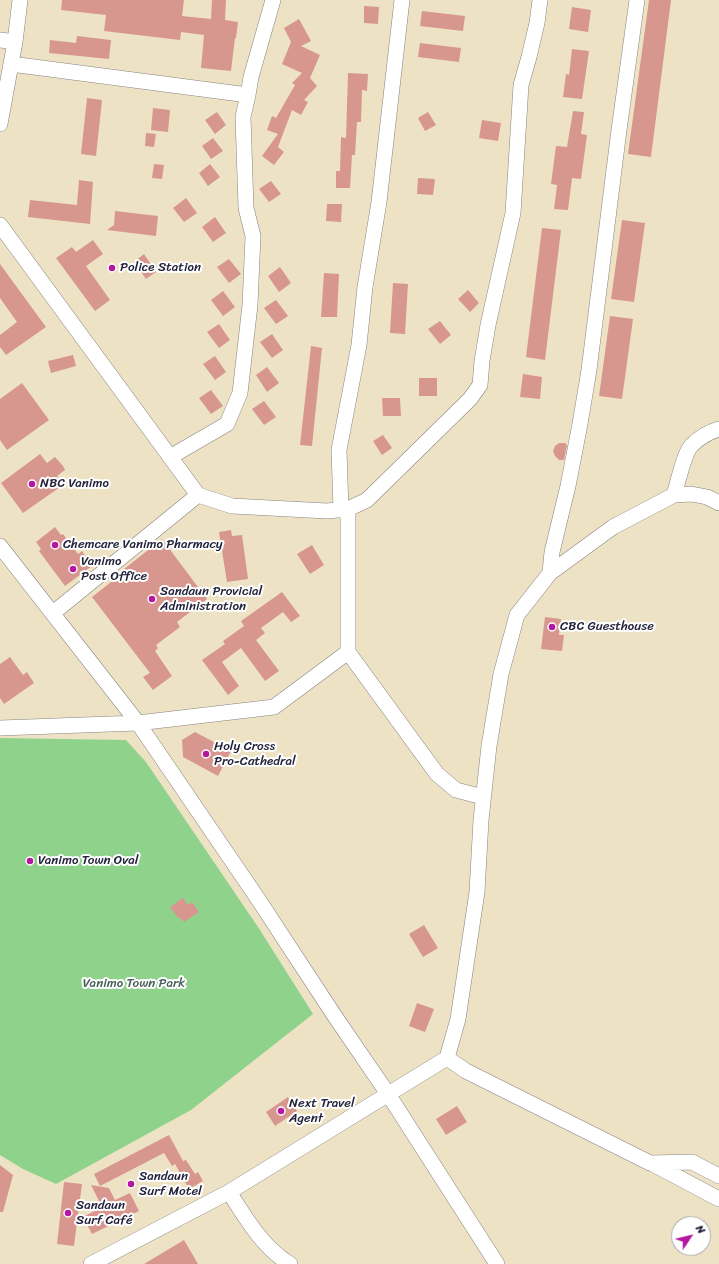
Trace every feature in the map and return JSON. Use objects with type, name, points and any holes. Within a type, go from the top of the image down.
[{"type":"street","points":[[0,124],[11,64],[7,41],[20,0]]},
{"type":"street","points":[[170,457],[227,424],[240,394],[250,305],[253,236],[246,208],[243,117],[251,77],[273,0]]},
{"type":"street","points":[[402,0],[379,202],[365,287],[359,345],[339,450],[344,510],[349,546],[348,652],[437,774],[456,790],[483,798]]},
{"type":"street","points":[[0,225],[198,495],[232,506],[327,511],[344,510],[367,500],[470,399],[480,385],[482,360],[488,325],[513,213],[521,86],[530,57],[540,0]]},
{"type":"street","points":[[550,573],[552,552],[568,486],[589,370],[637,0]]},
{"type":"street","points":[[11,64],[248,94]]},
{"type":"street","points":[[674,495],[684,462],[691,446],[707,433],[719,429]]},
{"type":"street","points":[[91,1264],[228,1192],[447,1058],[458,1019],[477,892],[481,820],[489,746],[501,674],[517,615],[550,573],[612,527],[674,495],[691,494],[707,497],[719,503]]},
{"type":"street","points":[[53,613],[198,495]]},
{"type":"street","points":[[0,546],[138,723],[388,1094],[498,1264]]},
{"type":"street","points":[[0,728],[138,723],[274,707],[348,652]]},
{"type":"street","points":[[447,1058],[466,1072],[650,1163],[719,1199]]},
{"type":"street","points":[[650,1163],[692,1162],[719,1176]]},
{"type":"street","points":[[228,1192],[255,1232],[283,1262]]},
{"type":"green space","name":"Vanimo Town Park","points":[[0,738],[126,740],[146,762],[260,930],[313,1014],[191,1110],[56,1184],[23,1169],[0,1155]]},
{"type":"building","points":[[62,0],[184,0],[182,16],[211,19],[212,0],[226,0],[225,20],[238,22],[231,71],[201,68],[204,35],[181,32],[180,40],[104,31],[106,15],[61,10]]},
{"type":"building","points":[[649,0],[671,0],[651,157],[628,154]]},
{"type":"building","points":[[364,6],[379,7],[378,24],[364,23]]},
{"type":"building","points":[[572,7],[591,10],[588,32],[569,29]]},
{"type":"building","points":[[422,11],[465,16],[463,31],[420,26]]},
{"type":"building","points":[[299,19],[311,41],[301,46],[320,55],[310,78],[317,86],[304,100],[308,102],[301,115],[292,110],[278,147],[284,152],[274,165],[262,156],[278,134],[267,130],[272,116],[276,118],[295,85],[292,83],[302,73],[282,64],[291,42],[284,28]]},
{"type":"building","points":[[77,36],[111,40],[109,59],[49,53],[50,40],[76,43]]},
{"type":"building","points":[[420,43],[461,48],[459,62],[418,57]]},
{"type":"building","points":[[572,49],[589,51],[582,99],[563,97],[566,74],[569,75]]},
{"type":"building","points":[[348,73],[368,74],[367,91],[362,90],[361,122],[357,122],[355,155],[352,155],[350,188],[336,188],[336,171],[340,171],[341,137],[346,138]]},
{"type":"building","points":[[87,98],[102,100],[96,156],[81,154]]},
{"type":"building","points":[[153,108],[170,110],[168,132],[151,130]]},
{"type":"building","points":[[573,111],[584,112],[581,134],[587,135],[581,179],[572,178],[568,210],[554,209],[557,185],[551,184],[556,146],[567,147]]},
{"type":"building","points":[[217,112],[226,125],[215,134],[205,120]]},
{"type":"building","points":[[428,112],[436,125],[425,131],[418,118]]},
{"type":"building","points":[[482,120],[501,123],[498,141],[479,138]]},
{"type":"building","points":[[146,133],[156,134],[154,147],[145,146]]},
{"type":"building","points":[[213,138],[223,151],[211,159],[202,146]]},
{"type":"building","points":[[154,164],[164,165],[162,179],[152,178]]},
{"type":"building","points":[[210,164],[220,177],[208,186],[199,173]]},
{"type":"building","points":[[418,178],[435,179],[433,195],[417,194]]},
{"type":"building","points":[[79,180],[93,182],[90,224],[28,217],[30,200],[77,205]]},
{"type":"building","points":[[271,181],[281,194],[269,202],[259,189]]},
{"type":"building","points":[[186,198],[197,213],[184,222],[173,208]]},
{"type":"building","points":[[327,204],[342,204],[341,222],[326,221]]},
{"type":"building","points":[[115,211],[158,216],[156,236],[107,230],[114,225]]},
{"type":"building","points":[[215,217],[226,233],[213,242],[202,227]]},
{"type":"building","points":[[622,220],[645,223],[634,302],[611,299]]},
{"type":"building","points":[[542,228],[561,230],[545,360],[526,357]]},
{"type":"building","points":[[93,240],[103,254],[86,266],[110,300],[95,311],[56,258],[72,247],[76,252]]},
{"type":"building","points":[[144,254],[156,272],[146,279],[134,262]]},
{"type":"building","points":[[229,259],[241,274],[229,283],[217,267]]},
{"type":"building","points":[[0,264],[46,327],[6,355],[0,347],[0,335],[17,322],[0,298]]},
{"type":"building","points":[[280,267],[291,283],[279,292],[268,276]]},
{"type":"building","points":[[324,273],[339,274],[337,317],[321,317]]},
{"type":"building","points":[[393,283],[408,284],[405,334],[390,333]]},
{"type":"building","points":[[468,290],[479,303],[470,312],[458,299]]},
{"type":"building","points":[[223,291],[235,307],[223,316],[211,300]]},
{"type":"building","points":[[276,300],[288,316],[276,324],[264,308]]},
{"type":"building","points":[[610,316],[633,319],[622,399],[599,396]]},
{"type":"building","points":[[440,321],[451,335],[440,344],[428,329]]},
{"type":"building","points":[[219,324],[230,340],[219,348],[207,332]]},
{"type":"building","points":[[272,334],[283,350],[272,358],[260,342]]},
{"type":"building","points":[[311,346],[322,348],[312,446],[300,445]]},
{"type":"building","points":[[73,355],[76,366],[51,373],[48,361]]},
{"type":"building","points":[[215,356],[226,372],[215,380],[203,364]]},
{"type":"building","points":[[267,367],[279,383],[267,392],[256,375]]},
{"type":"building","points":[[523,374],[542,377],[540,399],[520,397]]},
{"type":"building","points":[[419,378],[437,378],[437,396],[419,396]]},
{"type":"building","points":[[22,383],[49,420],[7,450],[0,440],[0,399]]},
{"type":"building","points":[[211,390],[223,406],[211,414],[199,398]]},
{"type":"building","points":[[382,398],[400,398],[401,416],[383,416]]},
{"type":"building","points":[[264,401],[276,417],[264,425],[252,409]]},
{"type":"building","points":[[383,435],[392,448],[382,455],[373,441]]},
{"type":"building","points":[[559,443],[565,443],[567,445],[564,460],[559,460],[553,451],[555,446]]},
{"type":"building","name":"NBC Vanimo","points":[[40,454],[47,463],[55,457],[63,466],[65,470],[57,476],[63,485],[23,513],[1,483]]},
{"type":"building","points":[[55,527],[61,535],[63,534],[78,554],[82,551],[92,566],[65,586],[39,551],[41,549],[36,542]]},
{"type":"building","points":[[231,530],[232,536],[242,535],[248,579],[227,582],[219,532]]},
{"type":"building","points":[[162,539],[207,599],[177,622],[180,627],[156,645],[158,648],[155,651],[172,676],[153,690],[143,677],[150,673],[92,597],[120,575],[119,573]]},
{"type":"building","points":[[312,545],[324,565],[310,574],[297,554]]},
{"type":"building","points":[[282,592],[300,616],[291,622],[283,612],[261,628],[265,633],[256,640],[279,671],[265,681],[241,648],[222,662],[239,686],[228,695],[202,660],[225,644],[223,641],[244,626],[241,621]]},
{"type":"building","name":"CBC Guesthouse","points":[[545,617],[561,619],[559,635],[564,635],[562,651],[541,649]]},
{"type":"building","points":[[10,657],[23,675],[27,672],[34,683],[4,704],[0,698],[0,664]]},
{"type":"building","name":"Holy Cross Pro-Cathedral","points":[[195,732],[231,751],[218,776],[183,757],[182,740]]},
{"type":"building","points":[[183,898],[188,905],[192,902],[199,912],[184,922],[181,918],[178,918],[170,907]]},
{"type":"building","points":[[424,925],[438,948],[423,957],[409,934]]},
{"type":"building","points":[[417,1003],[434,1009],[425,1032],[409,1026]]},
{"type":"building","name":"Next Travel Agent","points":[[288,1097],[297,1111],[275,1126],[266,1112]]},
{"type":"building","points":[[457,1106],[467,1122],[446,1135],[436,1119]]},
{"type":"building","points":[[169,1135],[183,1161],[186,1160],[195,1174],[198,1172],[203,1181],[189,1189],[175,1164],[172,1166],[164,1153],[100,1186],[94,1174]]},
{"type":"building","points":[[0,1165],[13,1175],[3,1212],[0,1212]]},
{"type":"building","points":[[64,1182],[82,1184],[74,1246],[57,1244]]},
{"type":"building","points":[[91,1185],[109,1188],[115,1200],[130,1193],[139,1211],[92,1234],[83,1217],[102,1207]]},
{"type":"building","points":[[184,1240],[198,1264],[144,1264]]},
{"type":"place","name":"Police Station","points":[[112,268]]},
{"type":"place","name":"NBC Vanimo","points":[[32,484]]},
{"type":"place","name":"Chemcare Vanimo Pharmacy","points":[[55,545]]},
{"type":"place","name":"Vanimo Post Office","points":[[73,569]]},
{"type":"place","name":"Sandaun Provicial Administration","points":[[152,599]]},
{"type":"place","name":"CBC Guesthouse","points":[[552,627]]},
{"type":"place","name":"Holy Cross Pro-Cathedral","points":[[206,754]]},
{"type":"place","name":"Vanimo Town Oval","points":[[30,861]]},
{"type":"place","name":"Next Travel Agent","points":[[281,1111]]},
{"type":"place","name":"Sandaun Surf Motel","points":[[131,1184]]},
{"type":"place","name":"Sandaun Surf Café","points":[[68,1213]]}]
